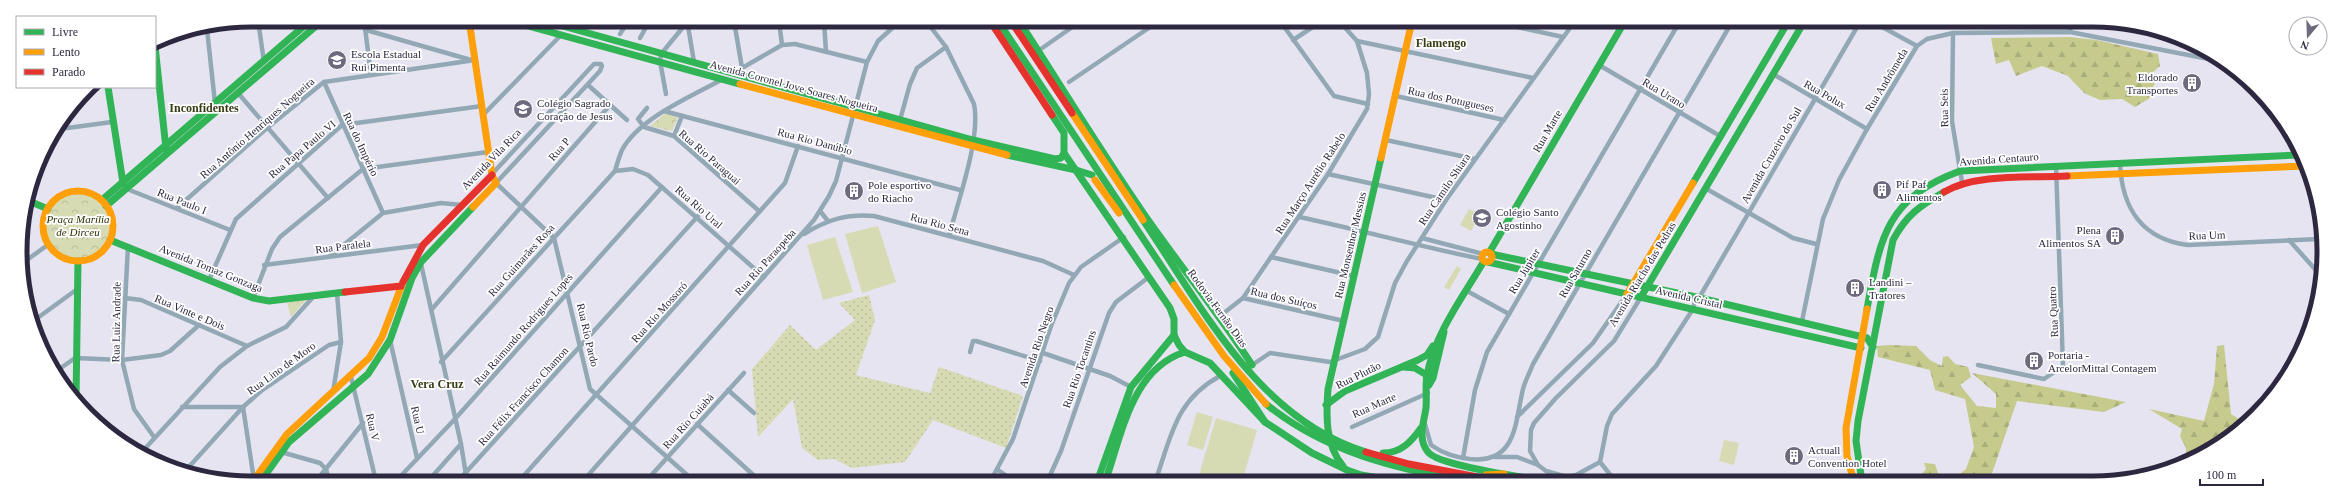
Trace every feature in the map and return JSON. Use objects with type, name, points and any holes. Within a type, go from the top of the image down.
[{"type":"main road","points":[[104,203],[125,186],[215,103],[303,27]]},
{"type":"main road","points":[[166,149],[238,93],[315,27]]},
{"type":"main road","points":[[470,27],[473,61],[484,115],[488,152],[492,175],[496,183]]},
{"type":"main road","name":"Avenida Coronel Jove Soares Nogueira","points":[[532,27],[661,58],[739,70],[854,111],[900,120],[948,137]]},
{"type":"main road","name":"Avenida Coronel Jove Soares Nogueira","points":[[566,27],[724,78],[854,111],[1092,175]]},
{"type":"main road","points":[[994,27],[1110,202],[1145,243]]},
{"type":"main road","name":"Rodovia Fernão Dias","points":[[1002,27],[1078,145],[1145,243],[1226,358],[1256,395],[1283,418],[1318,439],[1353,456],[1396,468],[1437,476]]},
{"type":"main road","name":"Rodovia Fernão Dias","points":[[1015,27],[1181,276],[1233,349],[1270,393],[1293,414],[1320,432],[1339,441],[1398,461],[1473,476]]},
{"type":"main road","name":"Rodovia Fernão Dias","points":[[1023,27],[1145,215],[1220,316],[1270,393]]},
{"type":"main road","name":"Rua Monsenhor Messias","points":[[1347,470],[1335,457],[1326,422],[1326,405],[1411,27]]},
{"type":"main road","name":"Rua Marte","points":[[1423,425],[1437,340],[1621,27]]},
{"type":"main road","name":"Avenida Riacho das Pedras","points":[[1627,294],[1785,27]]},
{"type":"main road","name":"Avenida Riacho das Pedras","points":[[1641,297],[1801,27]]},
{"type":"main road","points":[[156,64],[166,149]]},
{"type":"main road","points":[[108,88],[112,122],[125,186]]},
{"type":"main road","points":[[1064,133],[1064,153],[1124,237],[1170,308],[1174,318],[1174,335],[1169,344],[1131,387],[1099,476]]},
{"type":"main road","name":"Avenida Coronel Jove Soares Nogueira","points":[[1036,159],[1061,158],[1064,153]]},
{"type":"main road","name":"Avenida Centauro","points":[[1852,476],[1847,456],[1846,428],[1877,254],[1891,219],[1915,193],[1938,179],[1960,171],[2295,155]]},
{"type":"main road","name":"Avenida Centauro","points":[[1862,476],[1856,441],[1889,255],[1901,225],[1916,208],[1943,190],[1962,182],[2300,166]]},
{"type":"main road","name":"Avenida Vila Rica","points":[[259,476],[287,434],[351,377],[376,350],[401,286],[423,245],[492,175]]},
{"type":"main road","name":"Avenida Vila Rica","points":[[260,476],[289,442],[368,374],[390,340],[412,278],[421,262],[496,183]]},
{"type":"main road","points":[[78,191],[90,193],[104,203],[113,220],[113,232],[110,240],[97,255],[78,261],[67,259],[57,253],[49,244],[44,232],[44,219],[52,202],[61,196],[78,191]]},
{"type":"main road","points":[[32,202],[48,209]]},
{"type":"main road","name":"Avenida Tomaz Gonzaga","points":[[110,240],[128,246],[253,298],[269,301],[401,286]]},
{"type":"main road","name":"Avenida Cristal","points":[[1486,257],[1538,264],[1585,273],[1802,321],[1863,337]]},
{"type":"main road","name":"Avenida Cristal","points":[[1486,257],[1533,273],[1861,348]]},
{"type":"main road","points":[[76,391],[76,290],[78,261]]},
{"type":"main road","points":[[1871,289],[1883,290]]},
{"type":"main road","points":[[1800,334],[1799,328],[1802,321]]},
{"type":"main road","name":"Rua Marte","points":[[1430,377],[1444,329]]},
{"type":"main road","points":[[1837,342],[1839,330]]},
{"type":"main road","points":[[1174,335],[1185,352],[1210,364],[1265,422],[1312,453],[1347,470],[1367,476]]},
{"type":"main road","points":[[1863,337],[1869,338],[1873,348]]},
{"type":"main road","name":"Rua Plutão","points":[[1326,405],[1345,391],[1423,358],[1437,340]]},
{"type":"main road","points":[[1107,476],[1137,391],[1146,378],[1165,359],[1185,352]]},
{"type":"main road","points":[[1226,358],[1248,398],[1265,422]]},
{"type":"main road","points":[[1400,368],[1415,368],[1430,377]]},
{"type":"main road","points":[[1339,441],[1379,452],[1392,453],[1404,448],[1423,425]]},
{"type":"main road","points":[[1423,425],[1428,453],[1437,458],[1516,476]]},
{"type":"main road","points":[[1442,470],[1490,475],[1504,474]]},
{"type":"street","points":[[259,27],[264,62]]},
{"type":"street","points":[[365,27],[371,75]]},
{"type":"street","points":[[579,27],[584,32]]},
{"type":"street","points":[[620,34],[624,27]]},
{"type":"street","points":[[640,38],[646,27]]},
{"type":"street","points":[[666,94],[661,58],[683,27]]},
{"type":"street","points":[[688,27],[694,62]]},
{"type":"street","points":[[735,27],[739,70],[782,45],[795,44],[866,62]]},
{"type":"street","points":[[780,27],[782,45]]},
{"type":"street","points":[[824,27],[826,52]]},
{"type":"street","name":"Rua Rio Paraopeba","points":[[586,476],[801,236],[820,211],[836,181],[866,62],[878,41],[893,27]]},
{"type":"street","points":[[931,27],[946,47],[974,104],[976,113],[972,143],[949,236]]},
{"type":"street","points":[[1038,51],[1072,27]]},
{"type":"street","points":[[1069,82],[1149,27]]},
{"type":"street","points":[[1284,27],[1334,96],[1368,104]]},
{"type":"street","points":[[1293,40],[1313,27]]},
{"type":"street","points":[[1344,27],[1357,41],[1533,78]]},
{"type":"street","points":[[1517,27],[1563,37]]},
{"type":"street","name":"Rua Camilo Shiara","points":[[1335,361],[1364,349],[1378,337],[1395,284],[1417,246],[1446,200],[1570,27]]},
{"type":"street","name":"Rua Júpiter","points":[[1463,458],[1479,372],[1487,352],[1677,27]]},
{"type":"street","name":"Rua Saturno","points":[[1495,457],[1508,446],[1512,438],[1524,388],[1533,364],[1729,27]]},
{"type":"street","name":"Avenida Cruzeiro do Sul","points":[[1600,462],[1607,426],[1612,414],[1656,366],[1693,309],[1697,297],[1749,213],[1814,98],[1857,27]]},
{"type":"street","points":[[1883,27],[1917,46]]},
{"type":"street","points":[[2070,27],[2070,32]]},
{"type":"street","points":[[366,30],[473,61]]},
{"type":"street","points":[[207,31],[215,103]]},
{"type":"street","name":"Rua Andrômeda","points":[[1802,321],[1816,244],[1823,219],[1839,180],[1867,129],[1917,46],[1927,39],[1940,34],[1953,33],[2070,32],[2207,59]]},
{"type":"street","name":"Rua Seis","points":[[1953,33],[1952,121],[1962,182]]},
{"type":"street","points":[[484,115],[561,35]]},
{"type":"street","name":"Rua Março Aurélio Rabelo","points":[[1220,316],[1243,298],[1328,174],[1360,121],[1368,104],[1369,84],[1357,41]]},
{"type":"street","points":[[900,120],[910,84],[918,68],[946,47]]},
{"type":"street","name":"Rua Antônio Henriques Nogueira","points":[[177,208],[267,128],[324,82],[473,61]]},
{"type":"street","name":"Avenida Vila Rica","points":[[492,175],[594,64],[600,64],[602,68],[588,85],[496,183]]},
{"type":"street","name":"Rua Urano","points":[[1599,65],[1720,136]]},
{"type":"street","name":"Rua Polux","points":[[1773,74],[1867,129]]},
{"type":"street","points":[[614,171],[622,150],[635,133],[664,111],[724,78]]},
{"type":"street","name":"Rua do Império","points":[[324,82],[342,125],[383,213]]},
{"type":"street","points":[[588,85],[627,120]]},
{"type":"street","points":[[238,93],[328,198]]},
{"type":"street","name":"Rua dos Potugueses","points":[[1396,96],[1504,120]]},
{"type":"street","name":"Rua P","points":[[432,309],[610,104]]},
{"type":"street","name":"Rua Papa Paulo VI","points":[[209,280],[230,230],[245,209],[342,125],[482,106]]},
{"type":"street","points":[[644,127],[638,120],[647,108]]},
{"type":"street","name":"Rua Rio Danúbio","points":[[664,111],[960,190]]},
{"type":"street","points":[[674,136],[682,116]]},
{"type":"street","points":[[64,128],[112,122]]},
{"type":"street","name":"Rua Rio Paraguai","points":[[644,127],[674,136],[759,211]]},
{"type":"street","points":[[1386,140],[1475,159]]},
{"type":"street","name":"Rua Rio Mossoró","points":[[524,476],[785,183],[798,146]]},
{"type":"street","points":[[253,298],[264,265],[272,248],[280,237],[363,169],[488,152]]},
{"type":"street","name":"Rua Um","points":[[2120,164],[2121,175],[2129,205],[2135,217],[2149,232],[2171,242],[2188,245],[2317,239]]},
{"type":"street","name":"Rua Quatro","points":[[1978,365],[2044,379],[2063,366],[2056,166]]},
{"type":"street","name":"Rua Rio Ural","points":[[614,171],[629,169],[641,171],[648,175],[698,216],[764,277]]},
{"type":"street","name":"Rua Guimarães Rosa","points":[[441,362],[614,171]]},
{"type":"street","points":[[1328,174],[1446,200]]},
{"type":"street","points":[[496,183],[522,206],[554,238]]},
{"type":"street","name":"Rua Paulo I","points":[[125,186],[230,230]]},
{"type":"street","name":"Rua Raimundo Rodrigues Lopes","points":[[401,476],[454,420],[662,187]]},
{"type":"street","points":[[1705,188],[1793,238],[1816,244]]},
{"type":"street","points":[[330,256],[383,213],[441,203],[462,205]]},
{"type":"street","points":[[820,211],[828,221]]},
{"type":"street","name":"Rua Rio Sena","points":[[801,236],[828,221],[853,214],[874,216],[1043,260],[1074,275]]},
{"type":"street","name":"Rua Félix Francisco Chamon","points":[[462,476],[698,216]]},
{"type":"street","name":"Avenida Cristal","points":[[1299,217],[1364,231],[1417,246],[1486,257]]},
{"type":"street","name":"Avenida Rio Negro","points":[[994,476],[1013,439],[1062,299],[1074,275],[1081,267],[1124,237]]},
{"type":"street","name":"Rua Rio Pardo","points":[[554,238],[587,382],[596,396],[688,476]]},
{"type":"street","name":"Avenida Cristal","points":[[1422,238],[1486,257]]},
{"type":"street","points":[[2289,240],[2316,271]]},
{"type":"street","points":[[27,260],[49,244]]},
{"type":"street","name":"Rua Paralela","points":[[264,265],[423,245]]},
{"type":"street","name":"Rua Luiz Andrade","points":[[128,246],[124,298],[122,360],[134,409],[154,437]]},
{"type":"street","points":[[1271,257],[1354,276]]},
{"type":"street","points":[[421,262],[422,277],[432,309],[441,362],[461,444],[466,476]]},
{"type":"street","points":[[412,278],[422,277]]},
{"type":"street","name":"Rua Rio Tocantins","points":[[1050,476],[1061,450],[1088,368],[1109,313],[1116,302],[1149,277]]},
{"type":"street","points":[[37,318],[76,290]]},
{"type":"street","points":[[1467,290],[1509,314]]},
{"type":"street","points":[[332,394],[341,342],[337,293]]},
{"type":"street","name":"Avenida Riacho das Pedras","points":[[1517,417],[1593,343],[1627,294]]},
{"type":"street","points":[[144,449],[220,367],[247,346],[286,327],[314,296]]},
{"type":"street","name":"Avenida Riacho das Pedras","points":[[1538,465],[1533,459],[1529,444],[1534,423],[1556,398],[1614,341],[1641,297]]},
{"type":"street","name":"Rua Vinte e Dois","points":[[124,298],[140,300],[247,346]]},
{"type":"street","name":"Rua dos Suíços","points":[[1243,298],[1344,321]]},
{"type":"street","points":[[60,369],[75,358],[122,360],[161,355],[170,351],[199,325]]},
{"type":"street","name":"Rua U","points":[[390,340],[417,458]]},
{"type":"street","points":[[970,352],[973,342],[976,341],[1040,361]]},
{"type":"street","name":"Rua Lino de Moro","points":[[189,467],[243,407],[261,391],[329,345],[341,342]]},
{"type":"street","points":[[1043,353],[1088,368],[1131,387]]},
{"type":"street","points":[[1252,365],[1270,353],[1325,362],[1335,361]]},
{"type":"street","name":"Rua Rio Cuiabá","points":[[651,476],[744,373]]},
{"type":"street","points":[[1157,476],[1177,418],[1184,406],[1212,381],[1220,376]]},
{"type":"street","name":"Rua V","points":[[351,377],[375,476]]},
{"type":"street","name":"Rua Marte","points":[[1352,427],[1429,389]]},
{"type":"street","points":[[728,390],[754,413]]},
{"type":"street","points":[[182,407],[243,407],[255,476]]},
{"type":"street","points":[[320,476],[363,423]]},
{"type":"street","points":[[697,424],[753,476]]},
{"type":"street","points":[[1423,425],[1431,445],[1444,454],[1481,460],[1495,457],[1517,457],[1538,465],[1546,471],[1564,476]]},
{"type":"street","points":[[432,476],[461,444]]},
{"type":"street","points":[[281,452],[320,463],[326,469],[328,476]]},
{"type":"street","points":[[1572,476],[1600,462],[1611,476]]},
{"type":"street","points":[[998,470],[1007,476]]},
{"type":"green space","points":[[2070,37],[2097,40],[2158,54],[2160,66],[2152,73],[2156,78],[2150,98],[2135,107],[2122,99],[2100,100],[2084,93],[2068,76],[2042,66],[2016,76],[2009,60],[1996,64],[1991,38]]},
{"type":"green space","points":[[666,113],[678,117],[672,131],[650,126]]},
{"type":"green space","name":"Praça Marília de Dirceu","points":[[78,193],[90,196],[101,203],[108,214],[111,226],[108,238],[101,249],[90,256],[78,259],[66,256],[55,249],[48,238],[45,226],[48,214],[55,203],[66,196]]},
{"type":"green space","points":[[1469,209],[1480,215],[1471,231],[1460,225]]},
{"type":"green space","points":[[878,226],[896,282],[862,293],[845,234]]},
{"type":"green space","points":[[835,237],[853,292],[823,300],[807,245]]},
{"type":"green space","points":[[1457,266],[1461,269],[1449,290],[1444,287]]},
{"type":"green space","points":[[869,295],[875,320],[856,375],[930,393],[939,367],[1023,396],[1006,448],[933,420],[905,462],[852,468],[834,459],[818,460],[802,448],[793,399],[758,437],[752,369],[790,325],[816,350],[855,320],[839,303]]},
{"type":"green space","points":[[306,300],[291,317],[287,303]]},
{"type":"green space","points":[[2224,345],[2231,414],[2241,420],[2205,446],[2186,456],[2186,448],[2180,436],[2182,429],[2149,409],[2204,421],[2214,384],[2217,346]]},
{"type":"green space","points":[[1877,346],[1916,346],[1930,360],[1942,366],[1943,357],[1948,356],[1955,364],[1968,367],[1971,377],[1960,385],[1977,406],[1996,408],[1996,394],[1972,373],[2126,402],[2104,412],[2017,401],[1991,476],[1957,476],[1966,469],[1974,447],[1965,399],[1935,390],[1930,370],[1878,357]]},
{"type":"green space","points":[[1197,412],[1213,417],[1203,450],[1187,445]]},
{"type":"green space","points":[[1216,418],[1257,430],[1244,476],[1199,475]]},
{"type":"green space","points":[[1724,440],[1739,443],[1734,465],[1719,461]]},
{"type":"green space","points":[[1924,463],[1935,464],[1939,476],[1920,476],[1926,469]]},
{"type":"green space","points":[[1183,473],[1193,476],[1182,476]]},
{"type":"traffic: fast","points":[[102,200],[303,27]]},
{"type":"traffic: fast","points":[[106,206],[315,27]]},
{"type":"traffic: fast","points":[[532,27],[740,84]]},
{"type":"traffic: fast","points":[[566,27],[973,140],[1055,159],[1061,158],[1064,153]]},
{"type":"traffic: fast","points":[[1002,27],[1174,285]]},
{"type":"traffic: fast","points":[[1023,27],[1159,236],[1252,365]]},
{"type":"traffic: fast","points":[[1489,253],[1621,27]]},
{"type":"traffic: fast","points":[[1693,183],[1785,27]]},
{"type":"traffic: fast","points":[[1641,297],[1801,27]]},
{"type":"traffic: fast","points":[[156,55],[166,149]]},
{"type":"traffic: fast","points":[[108,88],[123,183]]},
{"type":"traffic: fast","points":[[1052,115],[1064,133],[1064,153],[1170,308],[1174,319],[1174,335],[1179,345],[1185,352],[1210,363],[1265,422],[1312,453],[1347,470],[1367,476]]},
{"type":"traffic: fast","points":[[1007,155],[1076,170]]},
{"type":"traffic: fast","points":[[1867,309],[1877,261],[1883,241],[1901,208],[1916,194],[1935,182],[1960,171],[2295,155]]},
{"type":"traffic: fast","points":[[1343,466],[1333,449],[1328,429],[1328,389],[1381,158]]},
{"type":"traffic: fast","points":[[1076,170],[1092,175]]},
{"type":"traffic: fast","points":[[1861,476],[1856,441],[1858,421],[1893,240],[1909,217],[1944,192]]},
{"type":"traffic: fast","points":[[32,202],[48,209]]},
{"type":"traffic: fast","points":[[265,476],[289,442],[368,374],[390,340],[412,278],[421,262],[473,207]]},
{"type":"traffic: fast","points":[[1143,220],[1211,323],[1236,356],[1264,387],[1294,414],[1328,436],[1366,452]]},
{"type":"traffic: fast","points":[[110,240],[253,298],[269,301],[345,292]]},
{"type":"traffic: fast","points":[[1491,254],[1696,297],[1867,338],[1873,347]]},
{"type":"traffic: fast","points":[[76,392],[78,261]]},
{"type":"traffic: fast","points":[[1484,261],[1451,316],[1436,345],[1426,379],[1426,408],[1422,436],[1428,452],[1435,457],[1466,467],[1515,476]]},
{"type":"traffic: fast","points":[[1488,262],[1861,348]]},
{"type":"traffic: fast","points":[[1429,385],[1433,378],[1444,332]]},
{"type":"traffic: fast","points":[[1099,476],[1131,387],[1174,335]]},
{"type":"traffic: fast","points":[[1326,405],[1345,391],[1418,360],[1427,355],[1433,346]]},
{"type":"traffic: fast","points":[[1107,476],[1131,406],[1140,388],[1152,373],[1167,361],[1185,352]]},
{"type":"traffic: fast","points":[[1404,367],[1415,368],[1430,377]]},
{"type":"traffic: fast","points":[[1233,373],[1265,422]]},
{"type":"traffic: fast","points":[[1266,404],[1289,421],[1336,446],[1387,464],[1436,476]]},
{"type":"traffic: fast","points":[[1383,453],[1395,451],[1405,446],[1421,428]]},
{"type":"traffic: slow","points":[[470,27],[492,175],[496,183],[473,207]]},
{"type":"traffic: slow","points":[[1381,158],[1411,27]]},
{"type":"traffic: slow","points":[[740,84],[1007,155]]},
{"type":"traffic: slow","points":[[1072,113],[1143,220]]},
{"type":"traffic: slow","points":[[2067,176],[2300,166]]},
{"type":"traffic: slow","points":[[1095,180],[1119,213]]},
{"type":"traffic: slow","points":[[1627,294],[1693,183]]},
{"type":"traffic: slow","points":[[78,191],[97,197],[107,207],[113,226],[107,245],[97,255],[78,261],[59,255],[49,245],[43,226],[49,207],[59,197],[78,191]]},
{"type":"traffic: slow","points":[[1487,252],[1492,257],[1487,262],[1482,257],[1487,252]]},
{"type":"traffic: slow","points":[[257,476],[287,434],[369,358],[382,337],[403,282]]},
{"type":"traffic: slow","points":[[1174,285],[1224,356],[1266,404]]},
{"type":"traffic: slow","points":[[1852,476],[1847,456],[1846,428],[1867,309]]},
{"type":"traffic: slow","points":[[1486,475],[1504,474]]},
{"type":"traffic: jam","points":[[994,27],[1052,115]]},
{"type":"traffic: jam","points":[[1015,27],[1072,113]]},
{"type":"traffic: jam","points":[[403,282],[423,245],[492,175]]},
{"type":"traffic: jam","points":[[1944,192],[1957,186],[1987,179],[2067,176]]},
{"type":"traffic: jam","points":[[345,292],[401,286]]},
{"type":"traffic: jam","points":[[1366,452],[1409,464],[1472,476]]},
{"type":"place","name":"Escola Estadual Rui Pimenta","points":[[337,60]]},
{"type":"place","name":"Eldorado Transportes","points":[[2192,83]]},
{"type":"place","name":"Colégio Sagrado Coração de Jesus","points":[[523,109]]},
{"type":"place","name":"Pif Paf Alimentos","points":[[1882,190]]},
{"type":"place","name":"Pole esportivo do Riacho","points":[[854,191]]},
{"type":"place","name":"Colégio Santo Agostinho","points":[[1482,218]]},
{"type":"place","name":"Plena Alimentos SA","points":[[2115,236]]},
{"type":"place","name":"Landini – Tratores","points":[[1855,288]]},
{"type":"place","name":"Portaria - ArcelorMittal Contagem","points":[[2034,361]]},
{"type":"place","name":"Actuall Convention Hotel","points":[[1794,456]]},
{"type":"district","name":"Flamengo","points":[[1441,43]]},
{"type":"district","name":"Inconfidentes","points":[[204,108]]},
{"type":"district","name":"Vera Cruz","points":[[437,384]]}]
